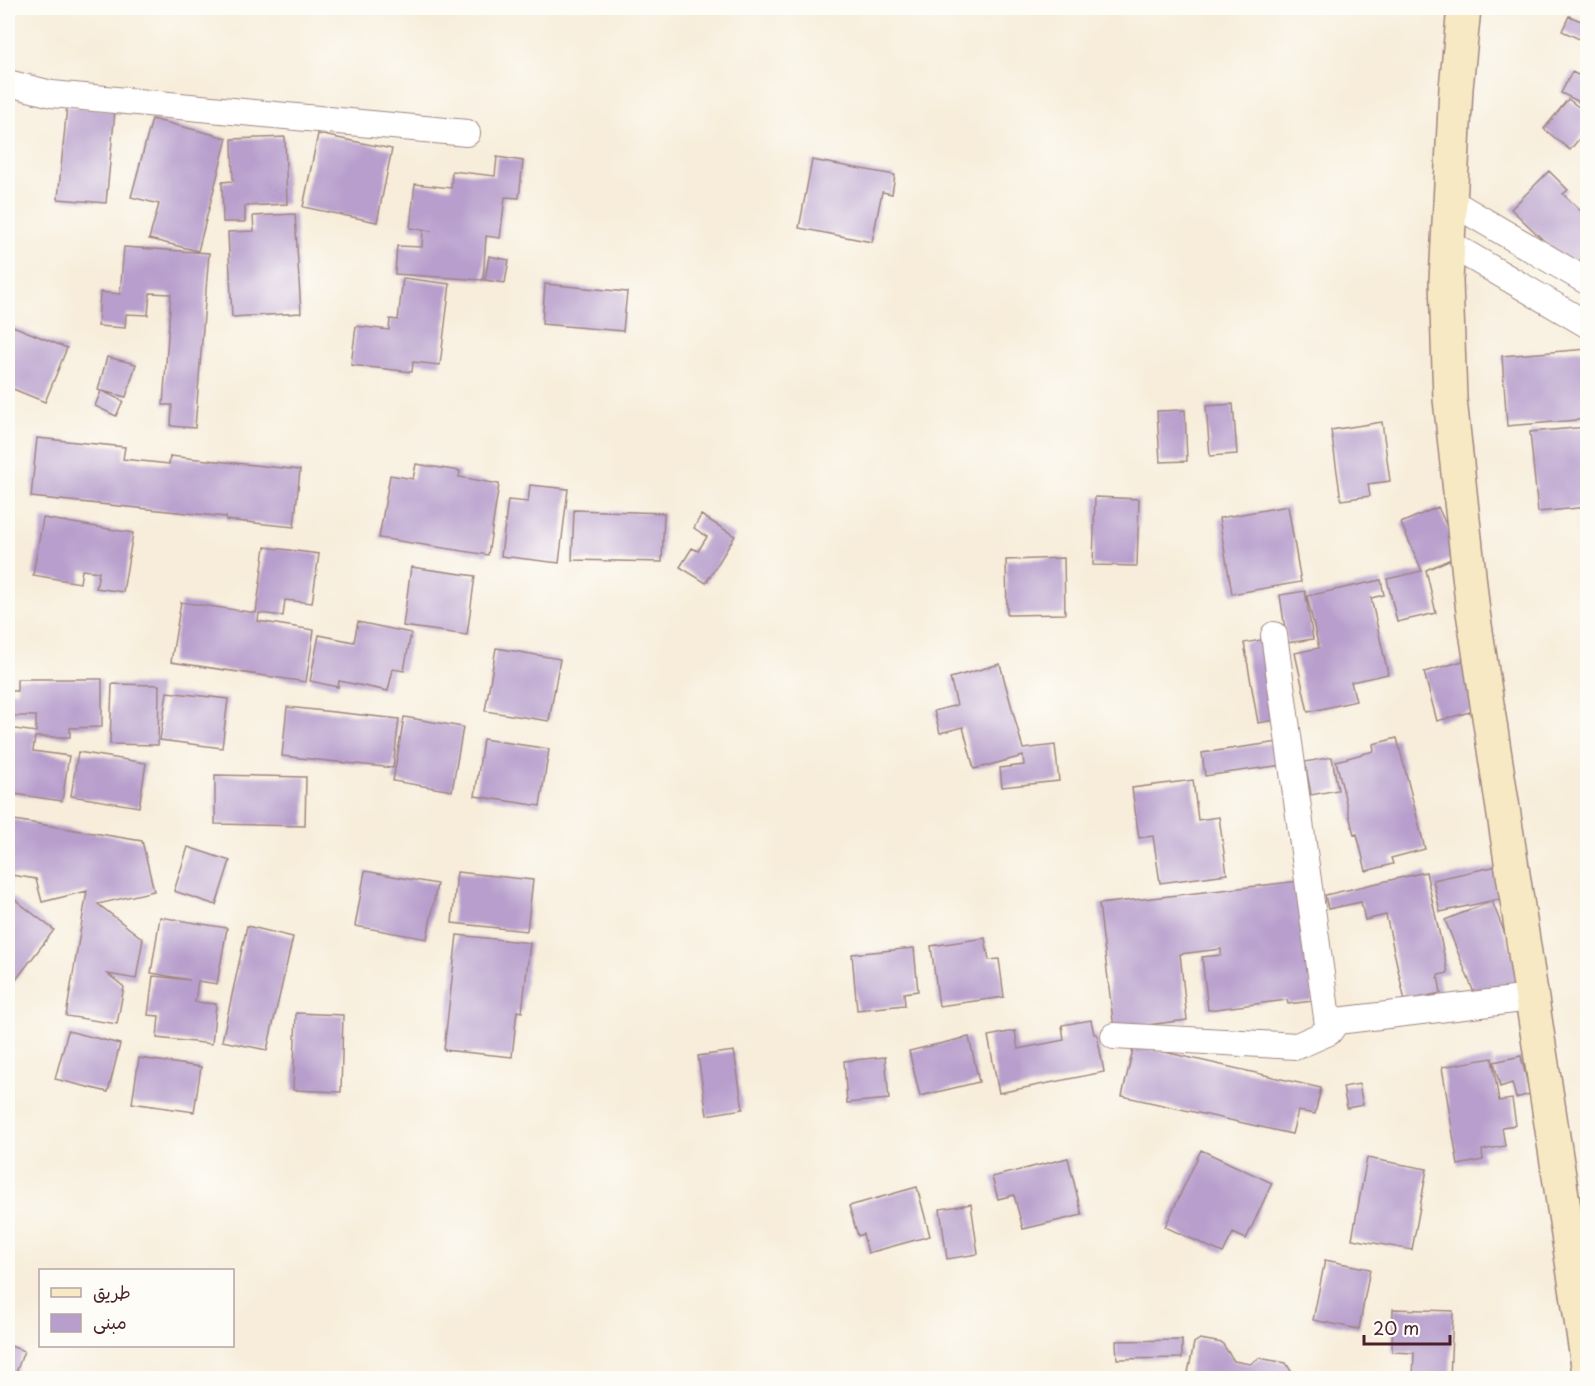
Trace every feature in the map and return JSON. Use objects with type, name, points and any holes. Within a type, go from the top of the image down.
[{"type":"main road","points":[[1464,8],[1456,88],[1446,281],[1450,399],[1472,600],[1587,1366]]},
{"type":"street","points":[[8,83],[52,94],[467,133]]},
{"type":"street","points":[[1450,201],[1584,274],[1545,300]]},
{"type":"street","points":[[1448,243],[1587,325]]},
{"type":"street","points":[[1274,635],[1329,1032]]},
{"type":"street","points":[[1114,1036],[1297,1046],[1329,1032],[1337,1021],[1532,998]]},
{"type":"building","points":[[1569,16],[1588,24],[1588,43],[1562,31]]},
{"type":"building","points":[[1572,72],[1588,80],[1588,106],[1561,93]]},
{"type":"building","points":[[1568,99],[1588,114],[1588,128],[1570,150],[1544,129]]},
{"type":"building","points":[[67,106],[115,111],[106,203],[58,199]]},
{"type":"building","points":[[152,119],[227,138],[198,251],[149,239],[159,204],[131,197]]},
{"type":"building","points":[[318,134],[392,149],[377,222],[303,207]]},
{"type":"building","points":[[285,137],[287,204],[245,206],[245,222],[223,222],[222,182],[233,181],[232,139]]},
{"type":"building","points":[[497,157],[523,161],[519,198],[505,197],[500,238],[486,236],[483,280],[395,274],[397,246],[422,247],[423,230],[432,231],[410,228],[415,184],[451,188],[452,171],[495,176]]},
{"type":"building","points":[[812,160],[895,175],[892,194],[882,192],[872,242],[799,228]]},
{"type":"building","points":[[1549,171],[1568,190],[1563,194],[1588,218],[1588,252],[1572,268],[1511,209]]},
{"type":"building","points":[[295,214],[301,313],[232,317],[228,232],[254,231],[253,216]]},
{"type":"building","points":[[124,247],[209,253],[195,428],[171,426],[172,405],[163,405],[171,294],[150,293],[148,315],[126,314],[125,328],[98,326],[100,292],[120,294]]},
{"type":"building","points":[[489,256],[509,260],[505,283],[485,280]]},
{"type":"building","points":[[403,278],[450,284],[440,365],[413,362],[412,372],[351,365],[356,326],[389,330],[390,319],[398,320]]},
{"type":"building","points":[[545,284],[627,292],[623,331],[542,324]]},
{"type":"building","points":[[8,324],[67,348],[45,402],[8,387]]},
{"type":"building","points":[[1588,349],[1588,419],[1507,426],[1502,356]]},
{"type":"building","points":[[107,357],[136,364],[126,397],[102,391],[123,401],[116,416],[95,406],[101,391],[98,390]]},
{"type":"building","points":[[1233,404],[1237,454],[1210,456],[1206,406]]},
{"type":"building","points":[[1185,410],[1187,461],[1160,462],[1157,411]]},
{"type":"building","points":[[1382,422],[1390,481],[1368,484],[1370,496],[1341,500],[1331,430]]},
{"type":"building","points":[[1586,427],[1588,507],[1538,512],[1530,432]]},
{"type":"building","points":[[37,438],[125,447],[123,459],[169,464],[170,456],[300,470],[294,527],[226,520],[226,517],[31,497]]},
{"type":"building","points":[[416,464],[460,471],[459,477],[499,484],[488,555],[379,538],[390,475],[413,479]]},
{"type":"building","points":[[530,485],[568,489],[559,563],[501,556],[508,500],[528,502]]},
{"type":"building","points":[[1095,497],[1139,499],[1137,566],[1093,565]]},
{"type":"building","points":[[1288,506],[1301,582],[1232,594],[1219,518]]},
{"type":"building","points":[[1438,507],[1460,555],[1426,570],[1436,613],[1397,622],[1387,579],[1422,571],[1401,523]]},
{"type":"building","points":[[574,510],[664,513],[662,562],[572,560]]},
{"type":"building","points":[[701,515],[735,536],[706,583],[680,567],[692,548],[698,551],[707,537],[694,528]]},
{"type":"building","points":[[43,518],[133,533],[123,592],[96,588],[99,572],[82,570],[80,583],[33,575]]},
{"type":"building","points":[[265,547],[319,554],[312,603],[285,600],[283,616],[259,613],[258,621],[314,630],[306,682],[171,662],[181,602],[256,613]]},
{"type":"building","points":[[1064,558],[1065,614],[1007,615],[1006,560]]},
{"type":"building","points":[[411,567],[475,576],[467,635],[403,626]]},
{"type":"building","points":[[1381,580],[1384,595],[1371,598],[1388,674],[1351,682],[1356,701],[1308,712],[1295,653],[1319,648],[1307,596]]},
{"type":"building","points":[[1305,591],[1313,639],[1287,643],[1280,595]]},
{"type":"building","points":[[358,622],[411,633],[404,671],[393,669],[388,691],[339,681],[338,687],[310,681],[319,635],[354,642]]},
{"type":"building","points":[[1266,639],[1280,719],[1258,723],[1244,643]]},
{"type":"building","points":[[496,648],[560,659],[549,721],[485,711]]},
{"type":"building","points":[[1470,659],[1484,708],[1437,721],[1424,672]]},
{"type":"building","points":[[1000,664],[1023,749],[1055,745],[1059,781],[1002,787],[1000,768],[1024,765],[1023,756],[974,769],[963,727],[940,733],[934,711],[957,705],[950,678]]},
{"type":"building","points":[[17,679],[102,679],[102,727],[70,728],[70,737],[35,737],[33,751],[69,756],[62,801],[8,793],[8,728],[36,732],[36,716],[8,716],[8,691],[17,691]]},
{"type":"building","points":[[112,684],[159,685],[158,745],[110,744]]},
{"type":"building","points":[[167,692],[228,699],[222,748],[160,740]]},
{"type":"building","points":[[287,707],[399,719],[393,768],[282,756]]},
{"type":"building","points":[[404,717],[463,727],[452,791],[393,781]]},
{"type":"building","points":[[1397,738],[1425,849],[1391,858],[1393,864],[1366,871],[1357,834],[1354,835],[1336,761],[1374,751],[1373,744]]},
{"type":"building","points":[[483,739],[549,749],[540,806],[475,796]]},
{"type":"building","points":[[1279,742],[1283,765],[1205,776],[1202,753]]},
{"type":"building","points":[[78,752],[146,763],[139,807],[71,796]]},
{"type":"building","points":[[1332,757],[1338,790],[1311,795],[1305,762]]},
{"type":"building","points":[[215,775],[306,777],[305,826],[215,824]]},
{"type":"building","points":[[1193,780],[1198,820],[1219,817],[1227,874],[1160,883],[1153,836],[1139,838],[1132,788]]},
{"type":"building","points":[[8,819],[142,841],[154,891],[98,904],[143,939],[136,979],[108,974],[124,987],[117,1024],[66,1016],[87,891],[42,902],[36,879],[12,875],[9,895],[54,930],[8,990]]},
{"type":"building","points":[[188,847],[230,861],[216,905],[174,891]]},
{"type":"building","points":[[1502,865],[1509,897],[1440,912],[1433,880]]},
{"type":"building","points":[[365,871],[437,884],[427,939],[355,926]]},
{"type":"building","points":[[457,872],[533,880],[527,931],[452,923]]},
{"type":"building","points":[[1426,872],[1448,973],[1438,975],[1441,993],[1405,1001],[1386,915],[1365,920],[1361,902],[1328,909],[1325,895]]},
{"type":"building","points":[[1300,881],[1313,1001],[1288,1004],[1287,1000],[1208,1010],[1202,957],[1221,955],[1221,949],[1180,954],[1187,1020],[1114,1029],[1099,904]]},
{"type":"building","points":[[1492,901],[1525,985],[1478,1003],[1445,920]]},
{"type":"building","points":[[160,917],[227,928],[217,984],[198,981],[195,1002],[216,1004],[212,1044],[157,1038],[159,1016],[148,1015],[153,976],[190,980],[151,973]]},
{"type":"building","points":[[247,926],[293,937],[267,1050],[222,1041]]},
{"type":"building","points":[[457,935],[530,943],[522,1012],[517,1011],[512,1057],[444,1050]]},
{"type":"building","points":[[985,938],[989,960],[999,959],[1004,997],[939,1006],[931,946]]},
{"type":"building","points":[[914,948],[918,991],[904,993],[905,1005],[857,1010],[852,954]]},
{"type":"building","points":[[296,1013],[343,1015],[341,1092],[293,1090]]},
{"type":"building","points":[[1091,1020],[1094,1034],[1097,1034],[1104,1072],[999,1093],[988,1036],[1015,1031],[1018,1049],[1064,1040],[1062,1025]]},
{"type":"building","points":[[68,1031],[120,1044],[108,1092],[55,1079]]},
{"type":"building","points":[[969,1037],[979,1082],[920,1096],[909,1051]]},
{"type":"building","points":[[1134,1045],[1321,1088],[1315,1114],[1298,1111],[1292,1134],[1122,1096]]},
{"type":"building","points":[[734,1051],[743,1109],[707,1115],[698,1056]]},
{"type":"building","points":[[1521,1056],[1530,1094],[1516,1098],[1512,1083],[1500,1087],[1494,1062]]},
{"type":"building","points":[[885,1057],[889,1099],[847,1103],[844,1061]]},
{"type":"building","points":[[139,1058],[201,1067],[194,1112],[132,1103]]},
{"type":"building","points":[[1492,1058],[1499,1101],[1512,1099],[1516,1125],[1502,1127],[1505,1146],[1482,1150],[1483,1160],[1458,1165],[1442,1067]]},
{"type":"building","points":[[1359,1084],[1363,1105],[1347,1108],[1343,1087]]},
{"type":"building","points":[[1201,1150],[1272,1183],[1246,1239],[1233,1233],[1223,1253],[1165,1227]]},
{"type":"building","points":[[1068,1158],[1082,1215],[1023,1229],[1014,1195],[998,1199],[992,1177]]},
{"type":"building","points":[[1367,1158],[1427,1169],[1412,1250],[1352,1239]]},
{"type":"building","points":[[917,1187],[930,1236],[868,1253],[863,1234],[858,1236],[849,1206]]},
{"type":"building","points":[[971,1204],[978,1254],[947,1259],[940,1209]]},
{"type":"building","points":[[1325,1260],[1370,1269],[1359,1329],[1313,1320]]},
{"type":"building","points":[[1393,1309],[1453,1311],[1450,1378],[1413,1378],[1414,1353],[1392,1352]]},
{"type":"building","points":[[1200,1339],[1222,1343],[1234,1361],[1250,1364],[1259,1358],[1286,1363],[1294,1376],[1300,1378],[1187,1378],[1194,1343]]},
{"type":"building","points":[[1182,1340],[1182,1358],[1117,1359],[1116,1341]]},
{"type":"building","points":[[8,1345],[24,1351],[14,1378],[8,1378]]}]
